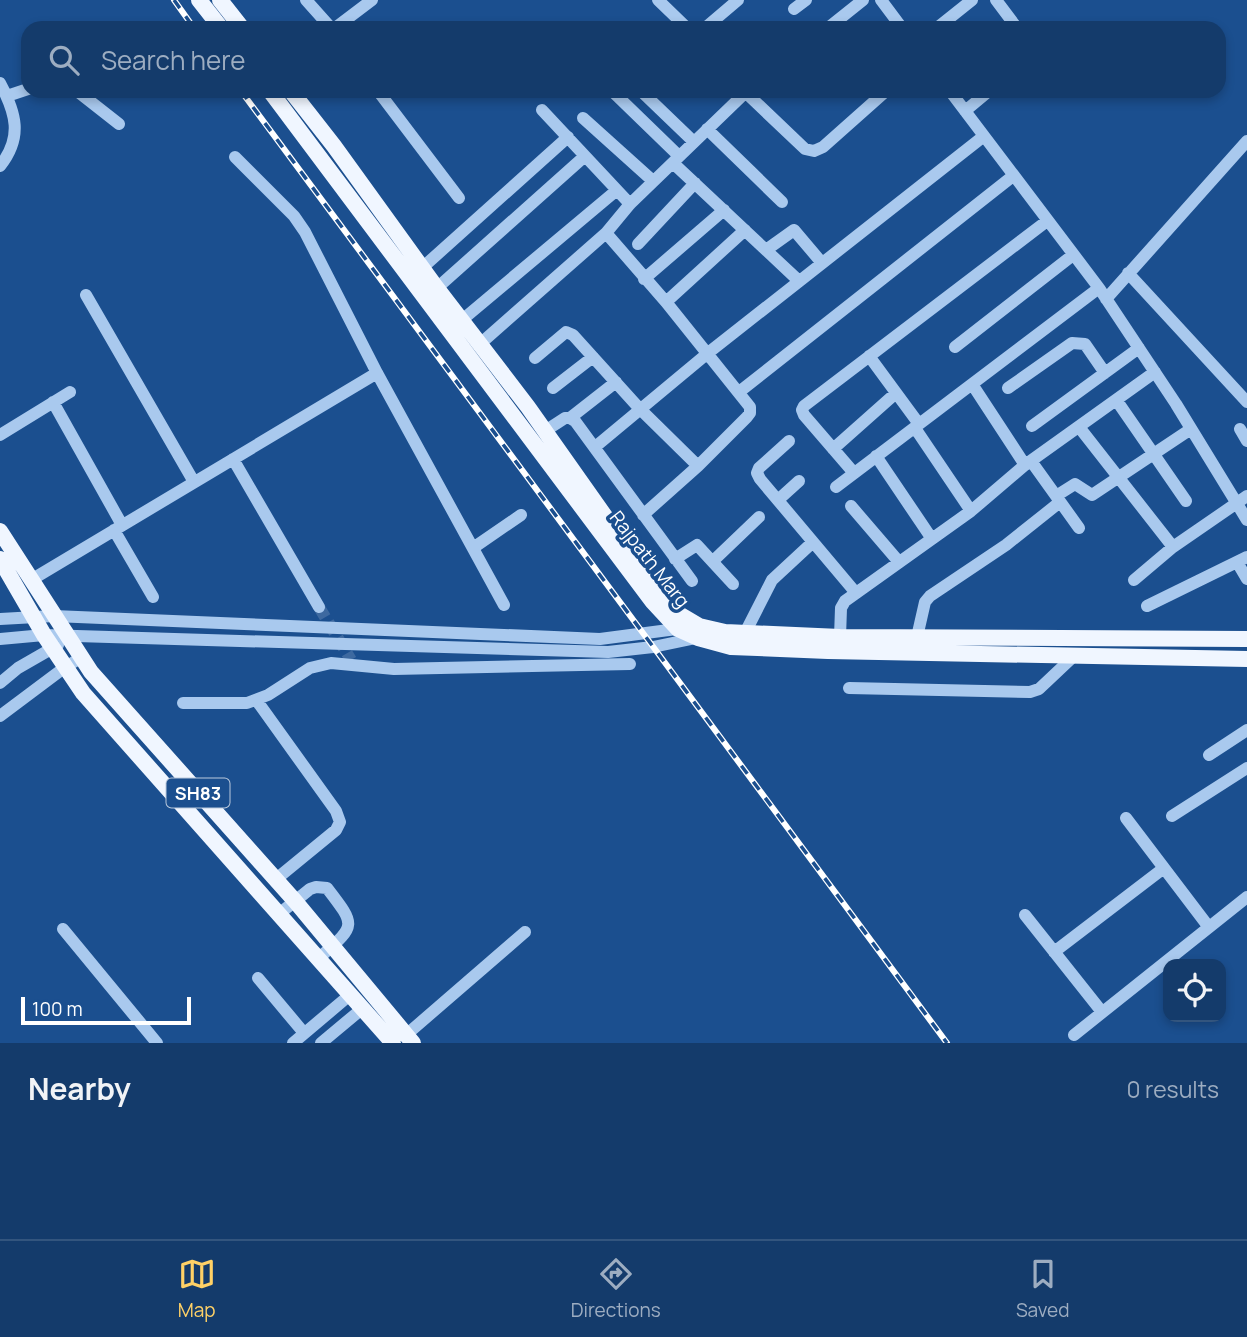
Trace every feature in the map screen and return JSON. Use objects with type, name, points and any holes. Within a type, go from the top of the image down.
[{"type":"main road","points":[[199,0],[216,21]]},
{"type":"main road","points":[[220,0],[236,21]]},
{"type":"main road","name":"Rajpath Marg","points":[[275,98],[652,601],[678,628],[698,632],[840,636],[1247,639]]},
{"type":"main road","name":"Rajpath Marg","points":[[296,98],[545,431],[657,590],[698,632],[731,647],[1247,659]]},
{"type":"main road","name":"SH83","points":[[0,531],[68,639],[117,704],[295,901],[404,1040]]},
{"type":"main road","name":"SH83","points":[[0,559],[64,668],[126,743],[363,1008],[404,1040]]},
{"type":"street","points":[[306,0],[326,21]]},
{"type":"street","points":[[343,21],[372,0]]},
{"type":"street","points":[[658,0],[680,21]]},
{"type":"street","points":[[713,21],[738,0]]},
{"type":"street","points":[[794,9],[806,0]]},
{"type":"street","points":[[837,21],[863,0]]},
{"type":"street","points":[[881,0],[897,21]]},
{"type":"street","points":[[946,21],[972,0]]},
{"type":"street","points":[[996,0],[1012,21]]},
{"type":"street","points":[[0,83],[15,119],[13,146],[0,166]]},
{"type":"street","points":[[7,96],[21,91]]},
{"type":"street","points":[[86,98],[119,124]]},
{"type":"street","points":[[383,98],[459,198]]},
{"type":"street","points":[[619,98],[695,183],[799,281]]},
{"type":"street","points":[[648,98],[694,142]]},
{"type":"street","points":[[480,344],[606,233],[630,204],[739,98]]},
{"type":"street","points":[[751,98],[805,149],[814,150],[823,147],[878,98]]},
{"type":"street","points":[[955,98],[1102,293],[1191,429],[1242,499],[1247,520]]},
{"type":"street","points":[[965,111],[981,98]]},
{"type":"street","points":[[542,110],[630,204]]},
{"type":"street","points":[[583,118],[653,181]]},
{"type":"street","points":[[707,130],[782,202]]},
{"type":"street","points":[[595,447],[639,408],[985,136]]},
{"type":"street","points":[[422,268],[568,137]]},
{"type":"street","points":[[836,487],[972,384],[1128,274],[1247,141]]},
{"type":"street","points":[[437,288],[585,156]]},
{"type":"street","points":[[234,157],[287,209],[305,232],[377,373],[504,605]]},
{"type":"street","points":[[739,392],[1013,177]]},
{"type":"street","points":[[638,244],[695,183]]},
{"type":"street","points":[[462,320],[617,190]]},
{"type":"street","points":[[644,279],[724,210]]},
{"type":"street","points":[[854,473],[802,410],[809,401],[1047,221]]},
{"type":"street","points":[[666,302],[746,230]]},
{"type":"street","points":[[766,250],[794,230],[822,263]]},
{"type":"street","points":[[606,233],[666,302],[750,407],[750,412],[698,466],[643,515]]},
{"type":"street","points":[[955,347],[1073,255]]},
{"type":"street","points":[[1128,274],[1247,402]]},
{"type":"street","points":[[86,295],[194,482]]},
{"type":"street","points":[[535,358],[566,332],[573,335],[639,408],[698,466]]},
{"type":"street","points":[[1009,388],[1072,343],[1085,344],[1105,373]]},
{"type":"street","points":[[1032,426],[1139,348]]},
{"type":"street","points":[[869,356],[896,393],[971,511]]},
{"type":"street","points":[[554,388],[593,357]]},
{"type":"street","points":[[840,636],[841,608],[845,601],[933,540],[1028,463],[1155,372]]},
{"type":"street","points":[[31,580],[377,373]]},
{"type":"street","points":[[545,431],[565,418],[570,418],[616,382]]},
{"type":"street","points":[[972,384],[1028,463],[1079,528]]},
{"type":"street","points":[[0,435],[70,392]]},
{"type":"street","points":[[833,449],[896,393]]},
{"type":"street","points":[[1117,401],[1186,501]]},
{"type":"street","points":[[53,402],[152,597]]},
{"type":"street","points":[[570,418],[595,447],[692,581]]},
{"type":"street","points":[[1079,428],[1173,547]]},
{"type":"street","points":[[917,637],[930,596],[1006,545],[1074,484],[1092,495],[1191,429]]},
{"type":"street","points":[[1240,429],[1247,441]]},
{"type":"street","points":[[789,441],[759,468],[757,473],[856,593]]},
{"type":"street","points":[[876,456],[933,540]]},
{"type":"street","points":[[233,459],[319,607]]},
{"type":"street","points":[[778,500],[799,481]]},
{"type":"street","points":[[1135,580],[1173,547],[1242,499]]},
{"type":"street","points":[[851,506],[899,562]]},
{"type":"street","points":[[473,548],[521,515]]},
{"type":"street","points":[[713,561],[759,517]]},
{"type":"street","points":[[745,633],[772,580],[813,542]]},
{"type":"street","points":[[675,559],[697,544],[733,584]]},
{"type":"street","points":[[1147,606],[1242,559],[1247,579]]},
{"type":"street","points":[[0,619],[54,616],[600,639],[678,628]]},
{"type":"street","points":[[0,639],[608,652],[653,647],[698,632]]},
{"type":"street","points":[[0,682],[48,641]]},
{"type":"street","points":[[849,688],[1030,692],[1039,689],[1074,656]]},
{"type":"street","points":[[0,716],[82,657]]},
{"type":"street","points":[[183,703],[257,701],[310,668],[331,663],[353,662],[394,669],[630,664]]},
{"type":"street","points":[[257,701],[336,811],[340,822],[336,830],[275,880]]},
{"type":"street","points":[[1209,755],[1247,730]]},
{"type":"street","points":[[1172,816],[1247,768]]},
{"type":"street","points":[[1126,818],[1209,926]]},
{"type":"street","points":[[1055,952],[1164,868]]},
{"type":"street","points":[[279,914],[316,887],[327,888],[349,919],[349,928],[318,958]]},
{"type":"street","points":[[1074,1035],[1247,897]]},
{"type":"street","points":[[1025,915],[1101,1012]]},
{"type":"street","points":[[63,929],[157,1043]]},
{"type":"street","points":[[404,1040],[525,932]]},
{"type":"street","points":[[258,978],[304,1033]]},
{"type":"street","points":[[293,1043],[351,994]]},
{"type":"street","points":[[321,1043],[363,1008]]},
{"type":"tunnel","points":[[319,607],[351,660]]},
{"type":"railway","points":[[174,0],[189,21]]},
{"type":"railway","points":[[246,98],[947,1043]]}]
